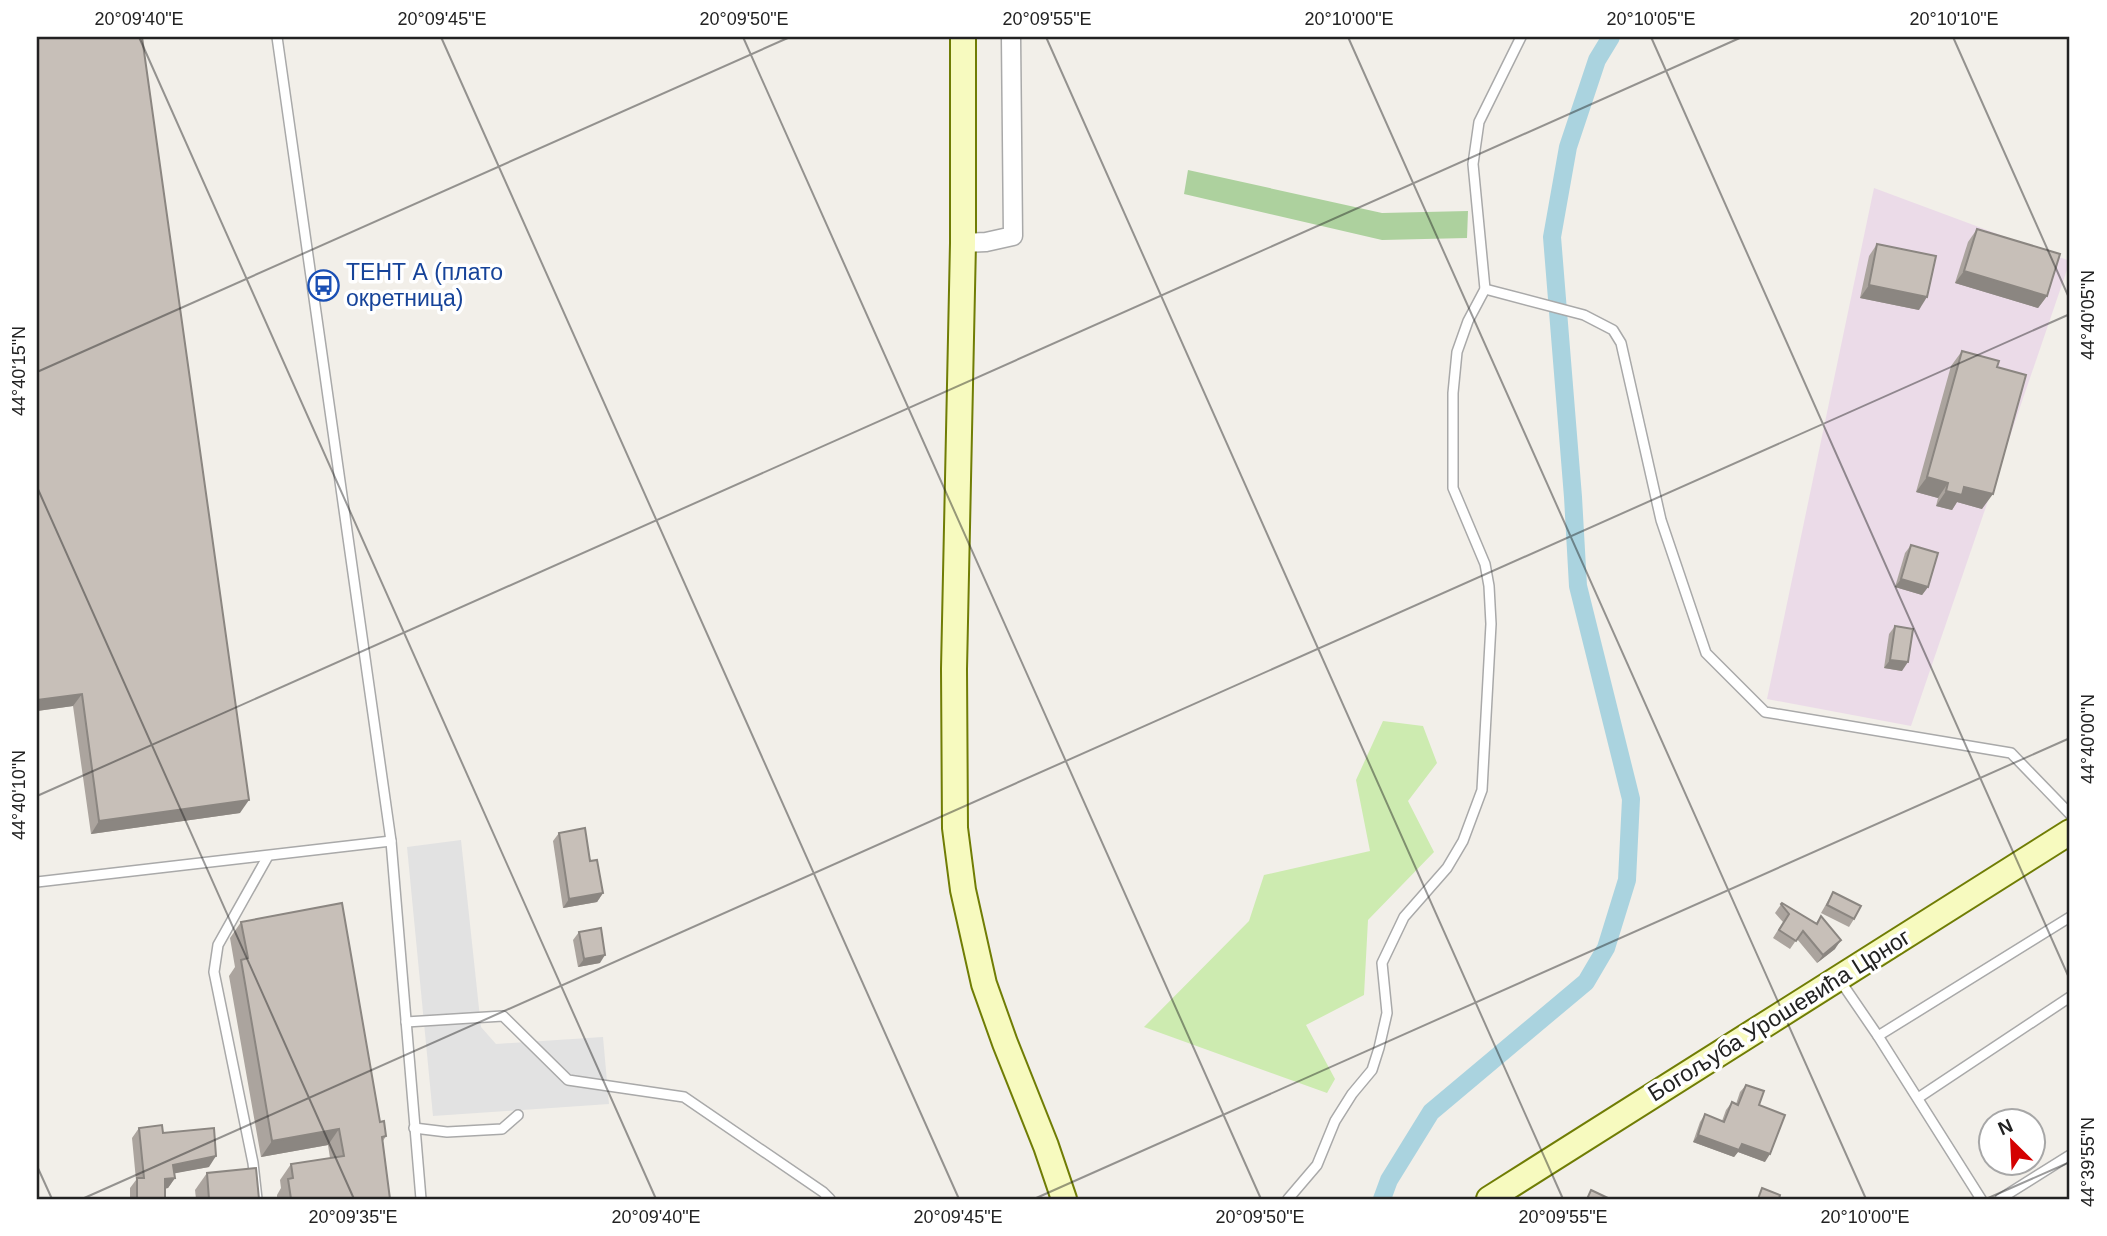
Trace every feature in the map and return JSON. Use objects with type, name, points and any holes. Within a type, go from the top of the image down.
[{"type":"main road","points":[[963,37],[963,243],[954,669],[955,817],[963,890],[984,984],[1064,1199]]},
{"type":"main road","name":"Богољуба Урошевића Црног","points":[[1489,1199],[2070,832]]},
{"type":"main road","points":[[1046,1146],[1082,1199]]},
{"type":"street","points":[[963,243],[986,242],[1013,236],[1011,37]]},
{"type":"lane","points":[[277,37],[391,841],[421,1199]]},
{"type":"lane","points":[[1288,1199],[1317,1165],[1335,1121],[1372,1070],[1387,1013],[1382,963],[1404,917],[1447,868],[1463,841],[1482,790],[1491,624],[1489,586],[1485,564],[1453,488],[1453,393],[1457,352],[1468,320],[1485,289],[1473,164],[1479,122],[1521,37]]},
{"type":"lane","points":[[1485,289],[1584,315],[1613,330],[1621,343],[1661,520],[1706,653],[1765,712],[2011,753],[2070,814]]},
{"type":"lane","points":[[37,883],[391,841]]},
{"type":"lane","points":[[257,1199],[253,1163],[214,972],[218,945],[268,856]]},
{"type":"lane","points":[[1878,1036],[2070,916]]},
{"type":"lane","points":[[1838,978],[1981,1199]]},
{"type":"lane","points":[[1918,1098],[2070,997]]},
{"type":"lane","points":[[406,1023],[503,1016],[568,1080],[684,1097],[830,1199]]},
{"type":"lane","points":[[414,1128],[447,1132],[502,1129],[518,1115]]},
{"type":"lane","points":[[2000,1199],[2070,1155]]},
{"type":"shaded area","points":[[1874,188],[2070,261],[1911,726],[1767,699]]},
{"type":"shaded area","points":[[461,840],[481,1027],[496,1044],[603,1037],[609,1104],[433,1116],[407,847]]},
{"type":"green space","points":[[1188,170],[1382,213],[1468,211],[1467,238],[1382,240],[1184,194]]},
{"type":"green space","points":[[1383,721],[1423,726],[1437,763],[1408,801],[1434,852],[1368,920],[1364,995],[1306,1025],[1335,1079],[1327,1093],[1144,1027],[1249,921],[1264,875],[1370,851],[1356,780]]},
{"type":"building","points":[[37,37],[142,37],[249,800],[99,821],[82,694],[37,700]]},
{"type":"building","points":[[1977,229],[2060,254],[2047,296],[1964,271]]},
{"type":"building","points":[[1877,244],[1936,256],[1927,297],[1869,285]]},
{"type":"building","points":[[1962,351],[1999,361],[1997,367],[2026,375],[1993,494],[1964,487],[1962,495],[1946,491],[1948,483],[1927,477]]},
{"type":"building","points":[[1911,545],[1938,553],[1928,587],[1901,579]]},
{"type":"building","points":[[1895,626],[1913,629],[1908,662],[1890,660]]},
{"type":"building","points":[[585,828],[590,861],[597,860],[603,893],[569,899],[559,833]]},
{"type":"building","points":[[1833,892],[1861,906],[1854,919],[1827,905]]},
{"type":"building","points":[[342,903],[380,1122],[384,1121],[386,1136],[382,1137],[390,1199],[291,1199],[288,1179],[293,1178],[291,1164],[344,1156],[339,1129],[272,1141],[241,960],[248,958],[241,922]]},
{"type":"building","points":[[1782,903],[1817,924],[1821,916],[1841,940],[1823,955],[1803,931],[1796,941],[1779,930],[1789,914]]},
{"type":"building","points":[[601,928],[605,955],[584,959],[579,932]]},
{"type":"building","points":[[1746,1085],[1764,1091],[1759,1105],[1785,1115],[1770,1154],[1742,1144],[1739,1150],[1698,1135],[1705,1114],[1724,1122],[1732,1102],[1738,1105]]},
{"type":"building","points":[[162,1125],[163,1133],[214,1128],[216,1156],[173,1165],[175,1178],[165,1179],[165,1199],[137,1199],[137,1178],[144,1178],[139,1128]]},
{"type":"building","points":[[256,1168],[259,1199],[209,1199],[207,1173]]},
{"type":"building","points":[[1762,1188],[1780,1195],[1779,1199],[1758,1199]]},
{"type":"building","points":[[1591,1190],[1610,1199],[1587,1199]]},
{"type":"waterway","points":[[1382,1199],[1389,1180],[1431,1112],[1586,982],[1606,948],[1627,880],[1631,799],[1578,586],[1552,237],[1568,147],[1597,60],[1611,37]]},
{"type":"place","name":"ТЕНТ А (плато окретница)","points":[[323,285]]}]
